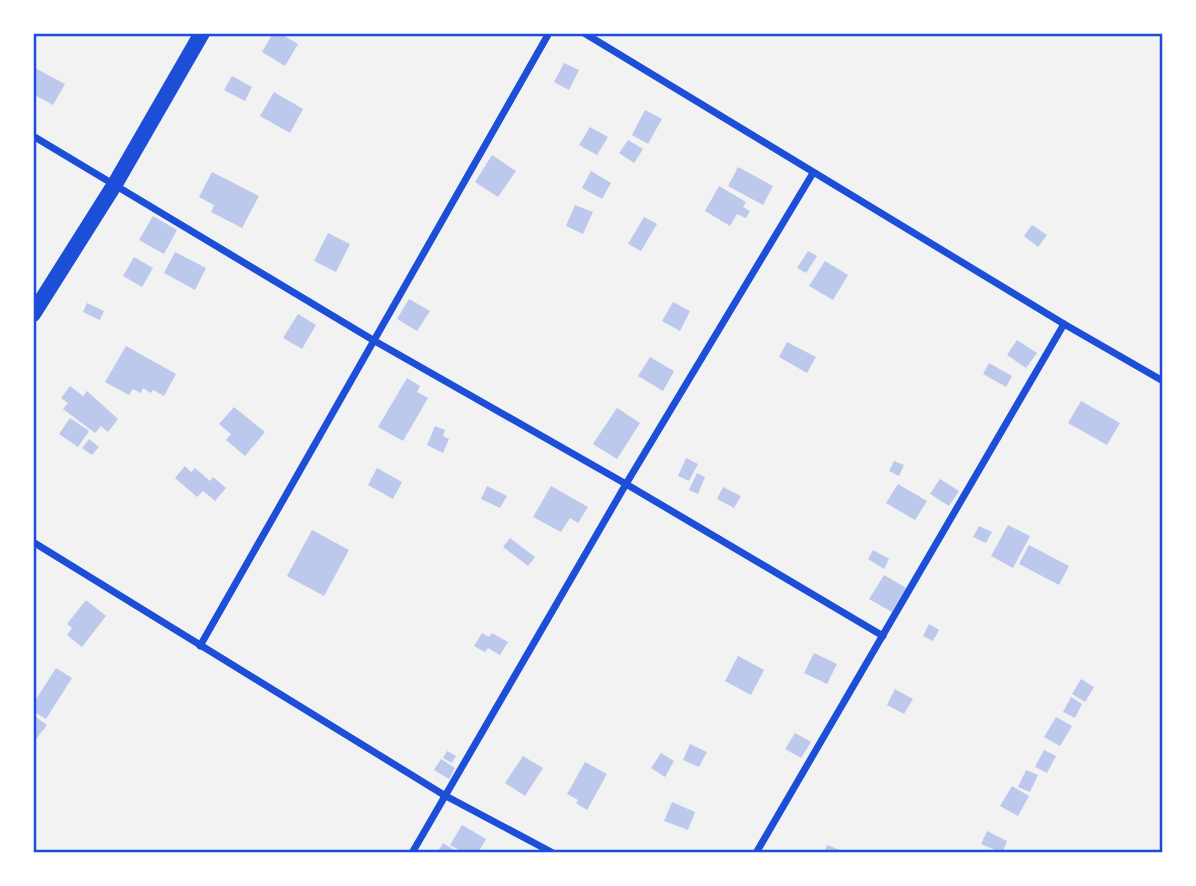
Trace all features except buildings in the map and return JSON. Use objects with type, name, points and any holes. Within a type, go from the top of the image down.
[{"type":"highway","points":[[33,314],[115,184],[202,33]]},
{"type":"street","points":[[200,646],[550,33]]},
{"type":"street","points":[[584,33],[1063,324],[1163,381]]},
{"type":"street","points":[[33,136],[373,340],[883,636]]},
{"type":"street","points":[[412,853],[625,484],[813,173]]},
{"type":"street","points":[[756,853],[1063,324]]},
{"type":"street","points":[[33,542],[444,795],[553,853]]}]
